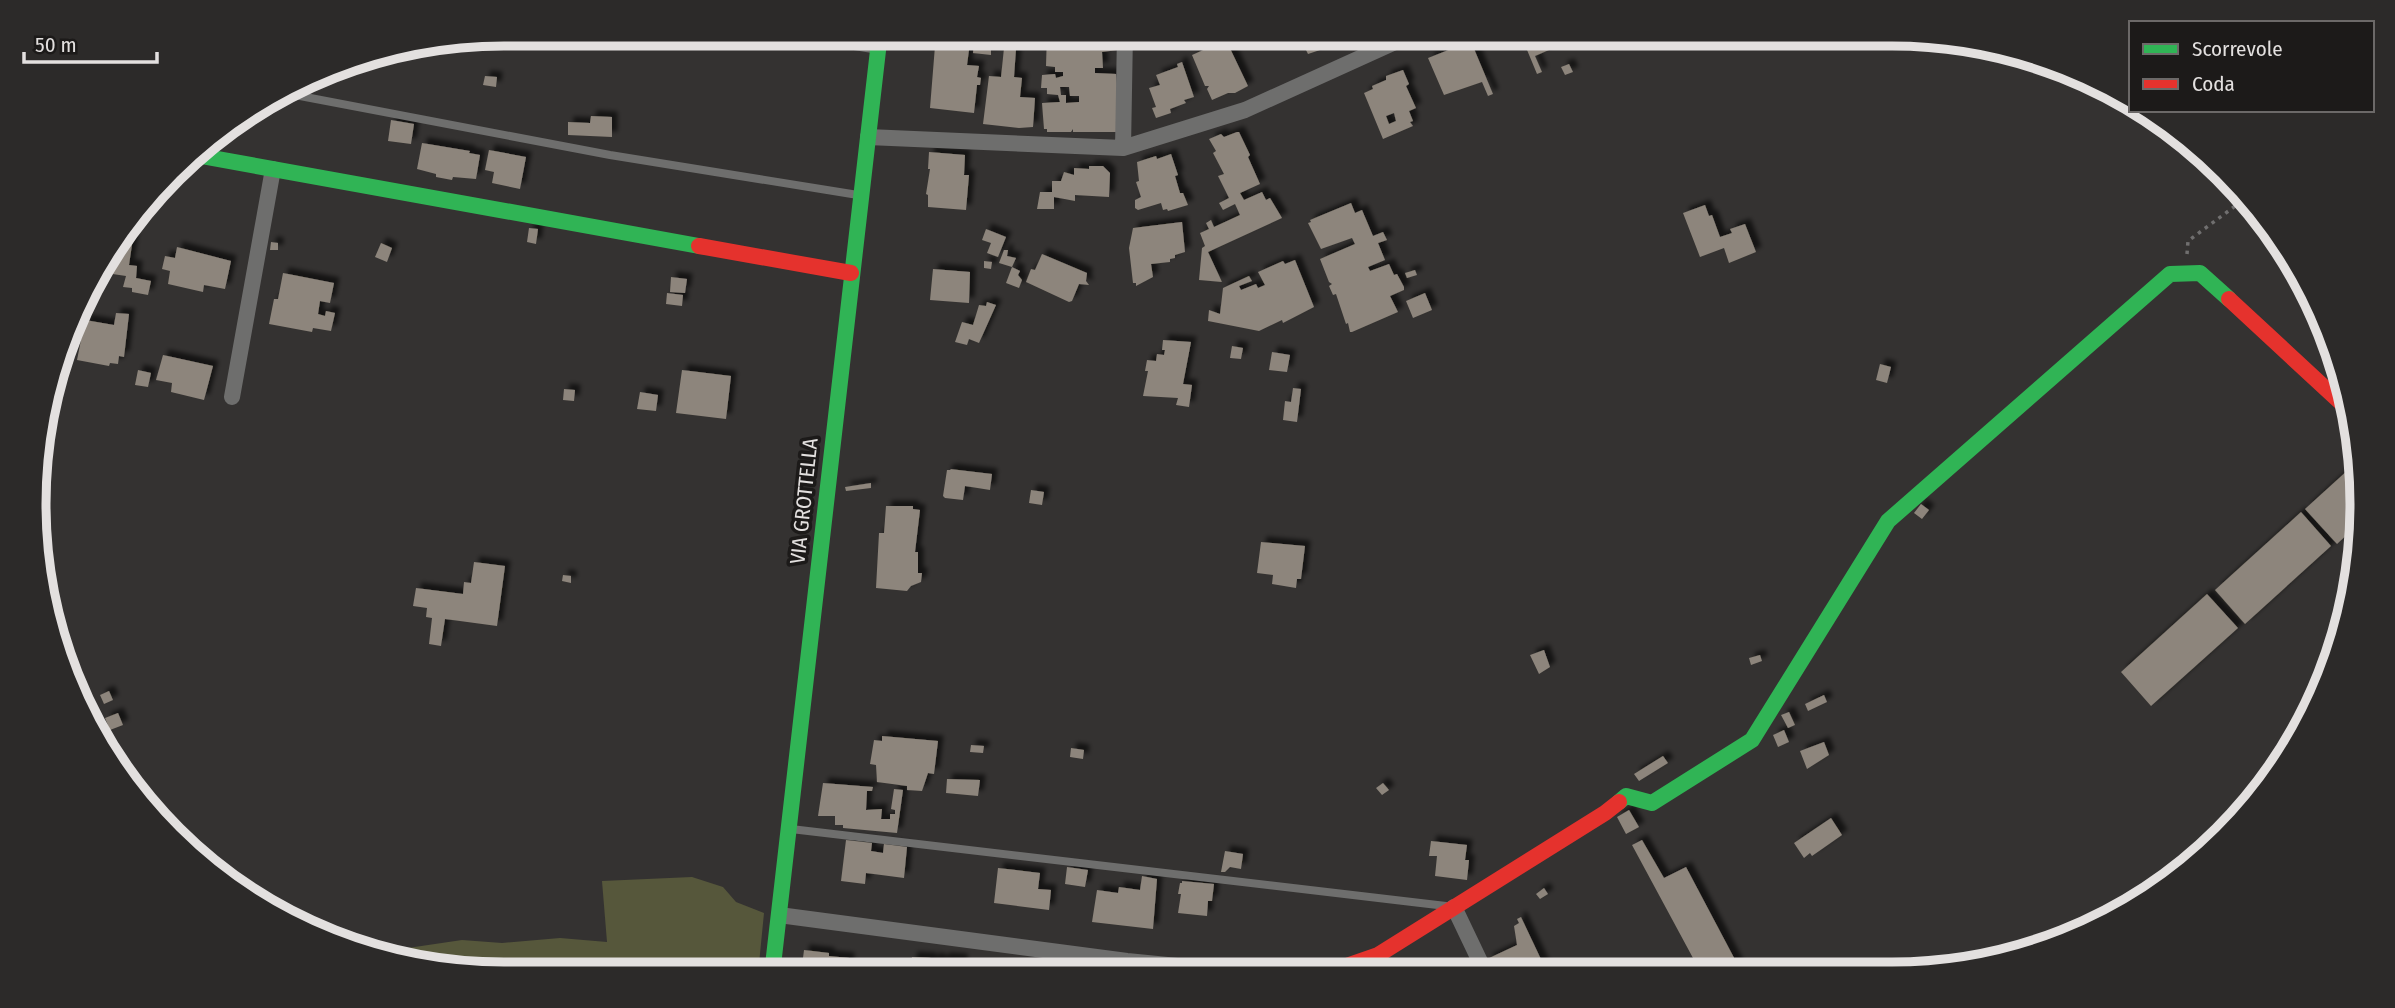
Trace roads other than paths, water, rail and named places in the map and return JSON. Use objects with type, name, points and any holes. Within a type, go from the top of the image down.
[{"type":"street","name":"VIA GROTTELLA","points":[[773,962],[878,46]]},
{"type":"street","points":[[1123,148],[1125,46]]},
{"type":"street","points":[[868,136],[1123,148],[1245,110],[1386,46]]},
{"type":"street","points":[[205,157],[851,273]]},
{"type":"street","points":[[232,397],[273,169]]},
{"type":"street","points":[[1358,962],[1378,955],[1605,813],[1626,796],[1652,803],[1752,740],[1888,521],[2170,274],[2200,273],[2337,399]]},
{"type":"street","points":[[1454,907],[1480,962]]},
{"type":"street","points":[[779,915],[1138,962]]},
{"type":"lane","points":[[297,95],[622,157],[861,195]]},
{"type":"lane","points":[[789,829],[1454,907]]}]
